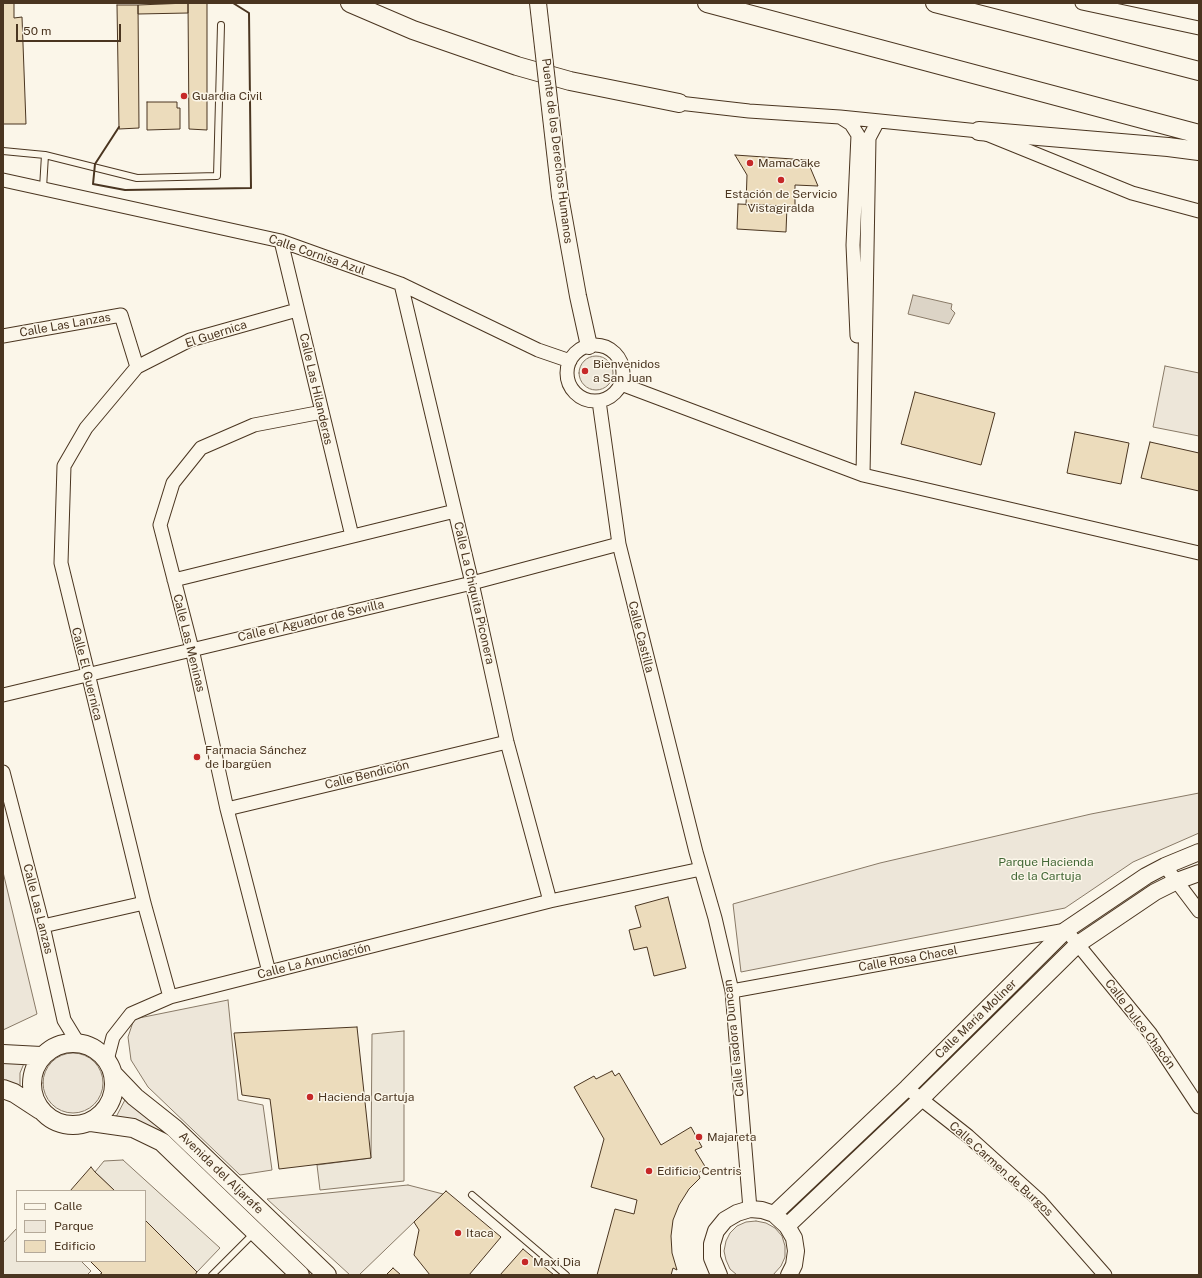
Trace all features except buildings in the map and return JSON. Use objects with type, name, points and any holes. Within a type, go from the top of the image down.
[{"type":"main road","points":[[350,3],[413,30],[517,66],[570,81],[679,103]]},
{"type":"main road","points":[[707,3],[1199,134]]},
{"type":"main road","points":[[935,3],[1199,71]]},
{"type":"main road","points":[[979,131],[1168,147],[1199,152]]},
{"type":"main road","points":[[3,1089],[14,1093],[40,1110],[50,1119],[63,1125],[77,1125],[91,1122],[102,1113],[110,1102],[114,1088],[110,1067],[99,1051],[78,1043],[64,1043],[52,1048],[41,1056],[34,1068],[31,1083],[33,1097],[40,1110]]},
{"type":"main road","points":[[3,1054],[41,1056]]},
{"type":"main road","name":"Avenida del Aljarafe","points":[[110,1067],[135,1097],[174,1128],[327,1275]]},
{"type":"main road","name":"Avenida del Aljarafe","points":[[91,1122],[133,1128],[162,1142],[300,1275]]},
{"type":"street","name":"Puente de los Derechos Humanos","points":[[538,3],[560,196],[578,296],[589,346]]},
{"type":"street","points":[[1082,3],[1199,28]]},
{"type":"street","points":[[679,103],[750,111],[840,117],[979,131],[1132,193],[1199,211]]},
{"type":"street","points":[[840,117],[851,124],[858,135],[853,245],[857,335],[864,371]]},
{"type":"street","points":[[863,475],[869,138],[878,121]]},
{"type":"street","name":"Calle Cornisa Azul","points":[[3,180],[281,241],[401,284],[538,350],[570,361]]},
{"type":"street","name":"Calle Las Hilanderas","points":[[281,241],[352,536]]},
{"type":"street","name":"Calle La Chiquita Piconera","points":[[401,284],[472,583],[507,742],[550,901]]},
{"type":"street","name":"El Guernica","points":[[137,367],[190,340],[298,310]]},
{"type":"street","name":"Calle Las Lanzas","points":[[3,336],[121,315],[137,367]]},
{"type":"street","points":[[589,346],[607,347],[614,352],[623,367],[621,384],[612,395],[599,401],[584,398],[571,387],[567,370],[574,354],[589,346]]},
{"type":"street","name":"Calle El Guernica","points":[[137,367],[86,428],[64,466],[61,563],[144,903],[170,997]]},
{"type":"street","points":[[621,384],[863,475],[1199,553]]},
{"type":"street","name":"Calle Castilla","points":[[599,401],[619,544],[670,753],[701,869]]},
{"type":"street","name":"Calle Las Meninas","points":[[269,972],[226,809],[192,649],[160,525],[173,483],[201,448],[254,425],[322,412]]},
{"type":"street","points":[[174,580],[455,511]]},
{"type":"street","name":"Calle el Aguador de Sevilla","points":[[3,695],[87,673],[472,583],[619,544]]},
{"type":"street","name":"Calle Bendición","points":[[226,809],[507,742]]},
{"type":"street","name":"Calle Las Lanzas","points":[[3,772],[43,926],[64,1020],[78,1043]]},
{"type":"street","name":"Calle María Moliner","points":[[774,1214],[906,1088],[1066,930],[1165,866],[1199,852]]},
{"type":"street","points":[[1165,866],[1199,912]]},
{"type":"street","name":"Calle La Anunciación","points":[[110,1067],[113,1037],[132,1014],[170,997],[550,901],[701,869]]},
{"type":"street","name":"Calle Isadora Duncan","points":[[701,869],[732,991],[750,1210]]},
{"type":"street","name":"Calle María Moliner","points":[[787,1226],[921,1099],[1078,944],[1155,892],[1177,881],[1199,873]]},
{"type":"street","points":[[43,926],[144,903]]},
{"type":"street","points":[[1066,930],[1078,944]]},
{"type":"street","name":"Calle Rosa Chacel","points":[[732,991],[1066,930]]},
{"type":"street","name":"Calle Dulce Chacón","points":[[1078,944],[1150,1033],[1199,1107]]},
{"type":"street","name":"Calle Carmen de Burgos","points":[[906,1088],[968,1136],[1039,1200],[1105,1275]]},
{"type":"street","points":[[717,1274],[712,1258],[716,1231],[725,1220],[737,1213],[750,1210],[762,1210],[774,1214],[787,1226],[794,1238],[796,1251],[794,1264],[789,1275]]},
{"type":"lane","points":[[3,150],[45,155],[137,178],[217,176],[221,25]]},
{"type":"lane","points":[[43,188],[45,155]]},
{"type":"lane","points":[[472,1195],[566,1275]]},
{"type":"lane","points":[[215,1274],[255,1232]]},
{"type":"green space","points":[[1165,366],[1199,373],[1199,436],[1153,427]]},
{"type":"green space","name":"Parque Hacienda de la Cartuja","points":[[1199,793],[1199,833],[1133,862],[1065,908],[741,972],[733,904],[880,863],[1091,814]]},
{"type":"green space","points":[[3,872],[37,1014],[3,1030]]},
{"type":"green space","points":[[228,1000],[238,1100],[263,1105],[272,1170],[240,1175],[148,1087],[131,1060],[128,1037],[134,1019]]},
{"type":"green space","points":[[67,1053],[79,1053],[90,1058],[98,1066],[103,1077],[101,1095],[90,1108],[79,1113],[67,1113],[56,1108],[48,1100],[43,1089],[43,1077],[48,1066],[56,1058]]},
{"type":"green space","points":[[3,1061],[25,1061],[20,1073],[20,1089],[3,1080]]},
{"type":"green space","points":[[127,1096],[167,1132],[315,1275],[308,1275],[224,1191],[116,1117]]},
{"type":"green space","points":[[408,1185],[443,1194],[359,1275],[350,1275],[267,1199]]},
{"type":"green space","points":[[756,1221],[766,1223],[775,1228],[782,1236],[785,1246],[785,1257],[781,1266],[773,1275],[737,1275],[730,1269],[726,1260],[724,1251],[726,1241],[730,1233],[737,1226],[746,1222]]},
{"type":"shaded area","points":[[913,295],[952,304],[951,309],[955,313],[949,324],[908,314]]},
{"type":"shaded area","points":[[593,356],[599,356],[603,357],[610,363],[613,373],[612,380],[606,387],[599,390],[593,390],[589,389],[582,383],[579,376],[579,370],[580,366],[586,359]]},
{"type":"shaded area","points":[[404,1031],[404,1181],[320,1190],[317,1165],[371,1158],[372,1034]]},
{"type":"shaded area","points":[[123,1160],[220,1248],[197,1272],[146,1221],[146,1190],[114,1190],[95,1172],[104,1161]]},
{"type":"shaded area","points":[[16,1229],[16,1262],[82,1262],[91,1271],[87,1275],[3,1275],[3,1243]]},
{"type":"wall","points":[[119,127],[95,164],[93,184],[125,190],[251,188],[249,13],[233,3]]},
{"type":"place","name":"Guardia Civil","points":[[184,96]]},
{"type":"place","name":"MamaCake","points":[[750,163]]},
{"type":"place","name":"Estación de Servicio Vistagiralda","points":[[781,180]]},
{"type":"place","name":"Bienvenidos a San Juan","points":[[585,371]]},
{"type":"place","name":"Farmacia Sánchez de Ibargüen","points":[[197,757]]},
{"type":"place","name":"Hacienda Cartuja","points":[[310,1097]]},
{"type":"place","name":"Majareta","points":[[699,1137]]},
{"type":"place","name":"Edificio Centris","points":[[649,1171]]},
{"type":"place","name":"Itaca","points":[[458,1233]]},
{"type":"place","name":"Maxi Dia","points":[[525,1262]]}]
